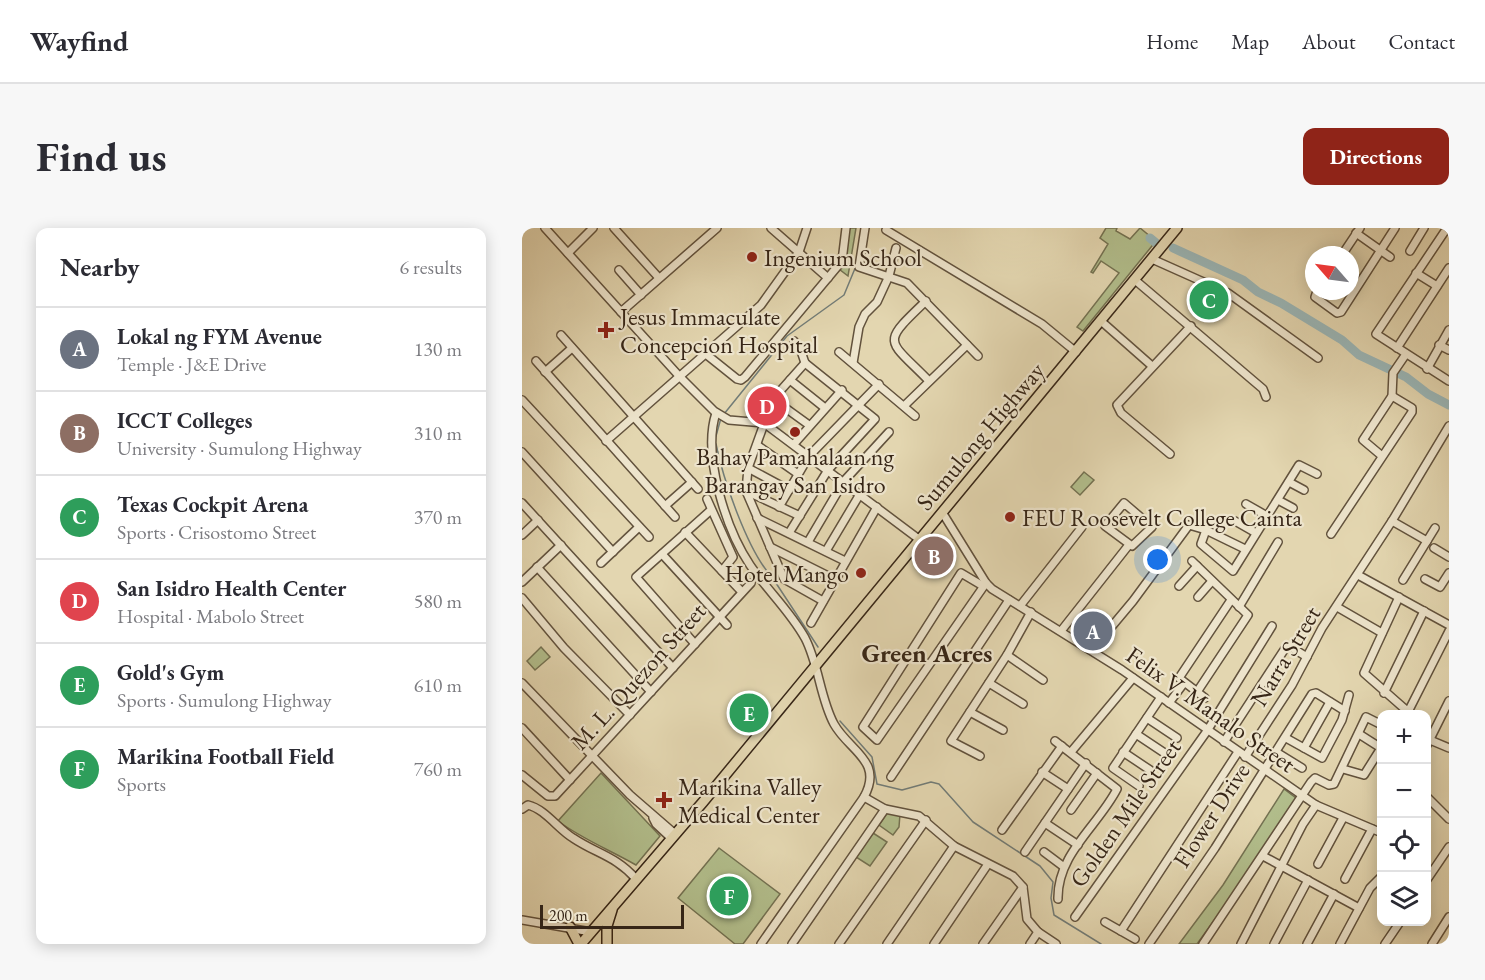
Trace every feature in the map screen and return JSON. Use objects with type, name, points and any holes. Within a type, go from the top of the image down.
[{"type":"main road","name":"Sumulong Highway","points":[[580,944],[920,540],[1177,228]]},
{"type":"main road","points":[[608,944],[607,926],[615,904]]},
{"type":"main road","points":[[570,927],[580,944]]},
{"type":"main road","points":[[591,932],[608,944]]},
{"type":"street","points":[[544,228],[680,378],[721,416],[764,423],[920,540]]},
{"type":"street","points":[[568,253],[593,228]]},
{"type":"street","points":[[614,228],[659,278]]},
{"type":"street","points":[[621,312],[717,228]]},
{"type":"street","points":[[771,228],[828,278]]},
{"type":"street","points":[[606,441],[707,355],[761,305],[799,252],[807,228]]},
{"type":"street","points":[[707,355],[741,380],[842,261],[846,228]]},
{"type":"street","points":[[865,228],[859,267],[907,284],[978,356]]},
{"type":"street","points":[[1359,283],[1395,228]]},
{"type":"street","points":[[1410,251],[1424,228]]},
{"type":"street","points":[[1447,228],[1376,332],[1377,336],[1449,381]]},
{"type":"street","points":[[886,230],[1042,324],[1076,352]]},
{"type":"street","points":[[1348,246],[1358,231],[1390,257]]},
{"type":"street","points":[[854,363],[859,327],[865,314],[877,302],[889,276],[896,248]]},
{"type":"street","points":[[1152,259],[1228,293],[1318,358]]},
{"type":"street","points":[[1397,348],[1449,268]]},
{"type":"street","points":[[619,270],[641,294]]},
{"type":"street","points":[[1416,273],[1437,286]]},
{"type":"street","points":[[1135,280],[1263,389],[1266,397]]},
{"type":"street","points":[[1324,300],[1339,313],[1348,300]]},
{"type":"street","points":[[926,301],[896,330],[893,338],[895,346],[929,381]]},
{"type":"street","points":[[1101,321],[1152,366]]},
{"type":"street","points":[[1170,454],[1121,413],[1117,405],[1191,326]]},
{"type":"street","points":[[1427,369],[1449,330]]},
{"type":"street","points":[[561,335],[698,489]]},
{"type":"street","points":[[789,533],[828,470],[875,418],[805,363],[802,351],[794,341]]},
{"type":"street","points":[[904,406],[967,345]]},
{"type":"street","points":[[1439,345],[1449,350]]},
{"type":"street","points":[[545,372],[572,348]]},
{"type":"street","points":[[838,352],[915,416]]},
{"type":"street","points":[[1382,456],[1363,440],[1392,396],[1394,370],[1406,354]]},
{"type":"street","points":[[536,361],[675,518]]},
{"type":"street","points":[[805,363],[773,399],[748,468],[746,491],[784,579],[823,601]]},
{"type":"street","points":[[789,380],[825,408]]},
{"type":"street","points":[[779,507],[809,456],[879,384]]},
{"type":"street","points":[[794,444],[842,390]]},
{"type":"street","points":[[1331,534],[1412,410],[1392,396]]},
{"type":"street","points":[[522,399],[649,537]]},
{"type":"street","points":[[773,399],[809,425]]},
{"type":"street","points":[[721,416],[712,427],[719,495],[750,564],[777,597],[805,638],[816,664],[835,726],[867,763],[871,780],[864,797],[761,944]]},
{"type":"street","name":"Narra Street","points":[[1245,757],[1292,685],[1336,608],[1449,426]]},
{"type":"street","points":[[808,542],[844,481],[889,432]]},
{"type":"street","points":[[757,445],[798,474]]},
{"type":"street","points":[[522,452],[613,552]]},
{"type":"street","points":[[1206,530],[1201,544],[1231,571],[1299,465],[1317,474]]},
{"type":"street","points":[[748,468],[789,490]]},
{"type":"street","points":[[665,506],[692,482]]},
{"type":"street","points":[[1289,482],[1304,490]]},
{"type":"street","points":[[746,491],[800,516]]},
{"type":"street","points":[[826,551],[860,494]]},
{"type":"street","points":[[707,499],[734,556],[733,561],[722,572]]},
{"type":"street","points":[[1278,500],[1293,508]]},
{"type":"street","points":[[522,503],[673,668]]},
{"type":"street","points":[[1060,630],[1128,546],[1138,543],[1152,527],[1124,503],[1105,526],[1128,546]]},
{"type":"street","points":[[1246,504],[1268,516]]},
{"type":"street","points":[[812,623],[844,561],[877,507]]},
{"type":"street","points":[[695,644],[636,577],[711,510]]},
{"type":"street","name":"Felix V. Manalo Street","points":[[942,513],[984,585],[1092,650],[1316,805],[1377,831]]},
{"type":"street","points":[[757,518],[844,561]]},
{"type":"street","points":[[522,535],[538,520]]},
{"type":"street","points":[[1235,521],[1256,533]]},
{"type":"street","points":[[1392,521],[1426,541]]},
{"type":"street","points":[[1092,650],[1133,601],[1189,525],[1206,530],[1245,549]]},
{"type":"street","points":[[601,563],[639,526]]},
{"type":"street","points":[[1020,606],[1082,527]]},
{"type":"street","points":[[1403,580],[1435,528]]},
{"type":"street","points":[[686,532],[741,592]]},
{"type":"street","points":[[1239,607],[1278,542]]},
{"type":"street","points":[[522,582],[561,545]]},
{"type":"street","points":[[770,547],[834,579]]},
{"type":"street","points":[[1434,548],[1449,557]]},
{"type":"street","points":[[662,554],[727,625]]},
{"type":"street","points":[[1179,586],[1195,564],[1248,615],[1197,692]]},
{"type":"street","points":[[537,567],[651,692]]},
{"type":"street","points":[[961,573],[984,585],[878,740],[863,727],[961,573]]},
{"type":"street","points":[[1425,579],[1440,587],[1449,573]]},
{"type":"street","points":[[1358,575],[1449,625]]},
{"type":"street","points":[[1198,597],[1212,581]]},
{"type":"street","name":"M. L. Quezon Street","points":[[522,775],[548,795],[555,796],[750,583]]},
{"type":"street","points":[[1399,597],[1364,670],[1365,675],[1384,693],[1409,710],[1449,631]]},
{"type":"street","points":[[522,598],[564,648],[630,715]]},
{"type":"street","points":[[891,777],[1009,600]]},
{"type":"street","points":[[1205,698],[1179,678],[1231,600]]},
{"type":"street","points":[[1336,608],[1382,633]]},
{"type":"street","points":[[1384,693],[1424,611]]},
{"type":"street","points":[[980,756],[951,741],[1007,655],[1031,612]]},
{"type":"street","name":"Golden Mile Street","points":[[1075,917],[1207,731],[1272,626]]},
{"type":"street","points":[[1224,742],[1286,647],[1289,646],[1307,657]]},
{"type":"street","points":[[1007,655],[1043,680]]},
{"type":"street","points":[[1071,752],[1133,678]]},
{"type":"street","points":[[1169,703],[1184,682]]},
{"type":"street","points":[[522,683],[673,836]]},
{"type":"street","points":[[989,683],[1023,704]]},
{"type":"street","name":"Flower Drive","points":[[1149,944],[1210,855],[1312,694],[1316,693],[1330,702]]},
{"type":"street","points":[[1286,738],[1324,757],[1345,711],[1349,695]]},
{"type":"street","points":[[1139,786],[1114,770],[1113,766],[1161,697]]},
{"type":"street","points":[[1431,738],[1447,712],[1449,701]]},
{"type":"street","points":[[1304,748],[1330,702],[1345,711]]},
{"type":"street","points":[[970,712],[1003,730]]},
{"type":"street","points":[[1203,944],[1314,778],[1332,785],[1343,769],[1366,717],[1377,722]]},
{"type":"street","points":[[1147,718],[1177,738]]},
{"type":"street","points":[[522,728],[570,780]]},
{"type":"street","points":[[1136,734],[1166,754]]},
{"type":"street","points":[[1343,769],[1364,775],[1381,748],[1359,734]]},
{"type":"street","points":[[1431,740],[1449,748]]},
{"type":"street","points":[[1055,741],[1086,762],[1117,789],[1064,867],[1058,899]]},
{"type":"street","points":[[1002,830],[1062,746]]},
{"type":"street","points":[[1123,752],[1150,770]]},
{"type":"street","points":[[1121,931],[1238,752]]},
{"type":"street","points":[[1276,752],[1302,768]]},
{"type":"street","points":[[1026,852],[1086,762]]},
{"type":"street","points":[[1042,772],[1068,789]]},
{"type":"street","points":[[1071,810],[1097,773]]},
{"type":"street","points":[[864,797],[885,809],[904,811],[926,820],[954,846],[1013,876],[1023,887],[1027,919],[1038,932],[1056,944]]},
{"type":"street","points":[[1431,801],[1449,819]]},
{"type":"street","points":[[522,809],[528,805],[532,806],[574,839],[620,862],[636,879]]},
{"type":"street","points":[[1241,944],[1303,824],[1316,805]]},
{"type":"street","points":[[792,944],[885,809]]},
{"type":"street","points":[[1318,864],[1343,818]]},
{"type":"street","points":[[839,944],[926,820]]},
{"type":"street","points":[[1045,823],[1078,845]]},
{"type":"street","points":[[1345,879],[1372,829]]},
{"type":"street","points":[[887,944],[954,846]]},
{"type":"street","points":[[1431,874],[1449,847]]},
{"type":"street","points":[[1044,852],[1064,867]]},
{"type":"street","points":[[1263,856],[1359,908]]},
{"type":"street","points":[[934,944],[988,864]]},
{"type":"street","points":[[1275,944],[1308,880]]},
{"type":"street","points":[[1340,944],[1370,888],[1377,881]]},
{"type":"street","points":[[983,944],[1023,887]]},
{"type":"street","points":[[1307,944],[1334,894]]},
{"type":"street","points":[[1432,944],[1449,917]]},
{"type":"street","points":[[523,922],[570,927],[591,932]]},
{"type":"street","points":[[1105,922],[1135,939]]},
{"type":"street","points":[[1385,944],[1397,926]]},
{"type":"street","points":[[1030,944],[1038,932]]},
{"type":"green space","points":[[848,228],[856,228],[848,276],[839,269],[845,261]]},
{"type":"green space","points":[[1106,228],[1117,228],[1116,231],[1130,239],[1140,228],[1156,241],[1083,331],[1077,327],[1119,273],[1101,261],[1093,273],[1091,272],[1108,244],[1100,238]]},
{"type":"green space","points":[[1084,472],[1094,480],[1080,495],[1071,487]]},
{"type":"green space","points":[[541,647],[550,657],[535,670],[527,661]]},
{"type":"green space","points":[[601,773],[660,836],[636,865],[586,839],[558,821]]},
{"type":"green space","points":[[1284,789],[1296,798],[1255,864],[1197,944],[1179,944],[1223,885]]},
{"type":"green space","points":[[888,812],[900,814],[899,827],[893,835],[879,825]]},
{"type":"green space","points":[[873,833],[887,842],[870,866],[856,857]]},
{"type":"green space","points":[[719,848],[780,894],[743,944],[735,944],[678,898]]},
{"type":"waterway","points":[[1150,238],[1156,243]]},
{"type":"waterway","points":[[1173,248],[1243,280],[1258,292],[1281,303],[1342,340],[1359,355],[1406,377],[1428,394],[1449,405]]},
{"type":"waterway","points":[[724,414],[787,336],[844,295],[856,266]]},
{"type":"waterway","points":[[716,436],[721,418]]},
{"type":"waterway","points":[[716,444],[730,495],[754,551],[818,647]]},
{"type":"waterway","points":[[840,721],[872,757],[877,784],[902,790],[931,782],[939,784],[973,822],[1040,866],[1053,882],[1051,898],[1054,915],[1101,944]]},
{"type":"place","name":"Ingenium School","points":[[752,257]]},
{"type":"place","name":"Texas Cockpit Arena","points":[[1209,300]]},
{"type":"place","name":"Jesus Immaculate Concepcion Hospital","points":[[606,330]]},
{"type":"place","name":"San Isidro Health Center","points":[[767,406]]},
{"type":"place","name":"Bahay Pamahalaan ng Barangay San Isidro","points":[[795,432]]},
{"type":"place","name":"FEU Roosevelt College Cainta","points":[[1010,517]]},
{"type":"place","name":"ICCT Colleges","points":[[934,556]]},
{"type":"place","name":"Hotel Mango","points":[[861,573]]},
{"type":"place","name":"Lokal ng FYM Avenue","points":[[1093,631]]},
{"type":"place","name":"Gold's Gym","points":[[749,713]]},
{"type":"place","name":"Marikina Valley Medical Center","points":[[664,800]]},
{"type":"place","name":"Marikina Football Field","points":[[729,896]]},
{"type":"district","name":"Green Acres","points":[[927,653]]}]
